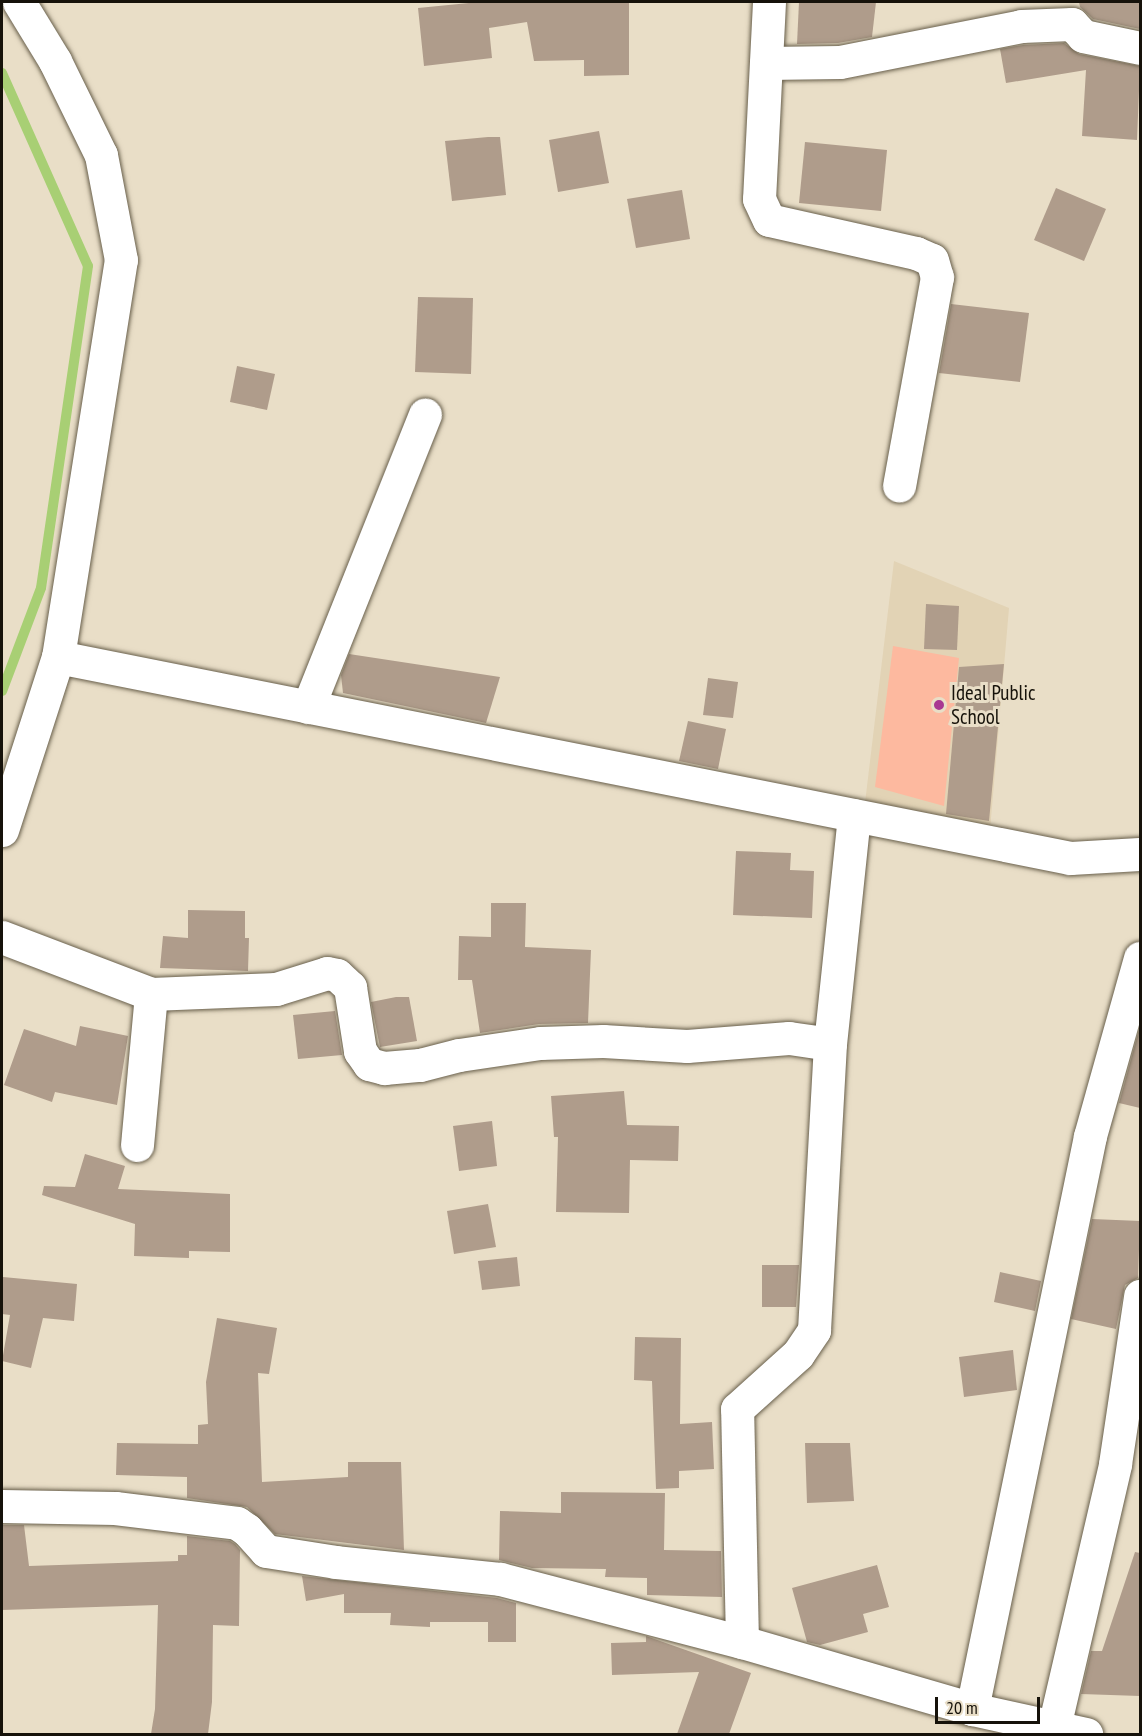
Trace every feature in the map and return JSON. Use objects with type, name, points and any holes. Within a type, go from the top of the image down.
[{"type":"street","points":[[2,830],[58,657],[121,260],[101,155],[55,61],[19,2]]},
{"type":"street","points":[[769,2],[759,199],[769,220],[916,253],[932,260],[937,277],[899,486]]},
{"type":"street","points":[[766,63],[840,62],[1021,26],[1072,24],[1083,36],[1140,48]]},
{"type":"street","points":[[308,707],[426,415]]},
{"type":"street","points":[[58,657],[1070,858],[1140,854]]},
{"type":"street","points":[[742,1642],[737,1409],[798,1354],[814,1330],[830,1044],[854,815]]},
{"type":"street","points":[[2,937],[151,994],[276,989],[327,973],[337,975],[350,987],[360,1051],[369,1064],[384,1068],[420,1065],[459,1055],[540,1043],[603,1041],[687,1046],[789,1038],[830,1044]]},
{"type":"street","points":[[972,1709],[1090,1136],[1140,958]]},
{"type":"street","points":[[137,1145],[151,994]]},
{"type":"street","points":[[1054,1727],[1115,1464],[1140,1296]]},
{"type":"street","points":[[2,1506],[115,1508],[237,1523],[248,1530],[266,1551],[336,1562],[500,1579],[742,1642],[972,1709],[1019,1727],[1054,1727],[1086,1734]]},
{"type":"shaded area","name":"Ideal Public School","points":[[894,561],[1009,608],[990,830],[865,803]]},
{"type":"shaded area","points":[[893,646],[959,658],[944,806],[875,787]]},
{"type":"building","points":[[479,2],[629,2],[629,75],[584,76],[584,60],[534,61],[527,22],[489,28],[492,58],[424,66],[418,8]]},
{"type":"building","points":[[799,2],[876,2],[872,37],[838,43],[797,44]]},
{"type":"building","points":[[1079,2],[1140,2],[1140,29],[1093,19],[1080,7]]},
{"type":"building","points":[[1064,43],[1079,54],[1140,66],[1137,140],[1082,136],[1086,70],[1006,83],[1000,49],[1023,45]]},
{"type":"building","points":[[599,131],[609,183],[558,192],[549,140]]},
{"type":"building","points":[[500,137],[506,195],[452,201],[445,141]]},
{"type":"building","points":[[805,142],[887,150],[881,211],[799,203]]},
{"type":"building","points":[[1056,188],[1106,209],[1084,261],[1034,240]]},
{"type":"building","points":[[682,190],[690,239],[636,248],[627,199]]},
{"type":"building","points":[[418,297],[473,298],[471,374],[415,372]]},
{"type":"building","points":[[951,304],[1029,313],[1020,382],[939,373]]},
{"type":"building","points":[[237,366],[275,374],[267,410],[230,402]]},
{"type":"building","points":[[926,604],[959,606],[957,650],[924,649]]},
{"type":"building","points":[[349,654],[500,677],[486,723],[343,693],[341,675]]},
{"type":"building","points":[[1004,664],[989,821],[946,814],[959,667]]},
{"type":"building","points":[[708,678],[738,682],[733,718],[703,715]]},
{"type":"building","points":[[688,721],[726,729],[718,769],[679,761]]},
{"type":"building","points":[[736,851],[791,853],[790,870],[814,871],[812,918],[733,915]]},
{"type":"building","points":[[491,903],[526,903],[525,947],[591,950],[588,1023],[539,1024],[480,1033],[472,980],[458,980],[459,936],[491,937]]},
{"type":"building","points":[[188,910],[245,911],[245,938],[249,938],[248,971],[160,968],[163,936],[188,938]]},
{"type":"building","points":[[409,997],[417,1041],[380,1047],[371,1002]]},
{"type":"building","points":[[335,1011],[342,1055],[298,1059],[293,1015]]},
{"type":"building","points":[[80,1026],[128,1036],[117,1105],[55,1092],[52,1102],[4,1085],[24,1029],[76,1046]]},
{"type":"building","points":[[1140,1026],[1140,1108],[1119,1103]]},
{"type":"building","points":[[624,1091],[627,1125],[679,1126],[678,1161],[630,1160],[629,1213],[556,1212],[558,1137],[554,1137],[551,1096]]},
{"type":"building","points":[[492,1121],[497,1166],[459,1171],[453,1126]]},
{"type":"building","points":[[85,1154],[125,1166],[118,1189],[230,1194],[230,1252],[189,1251],[189,1258],[134,1256],[135,1224],[42,1195],[44,1186],[75,1187]]},
{"type":"building","points":[[488,1204],[496,1247],[454,1254],[447,1211]]},
{"type":"building","points":[[1092,1219],[1140,1221],[1138,1278],[1125,1285],[1116,1329],[1071,1319]]},
{"type":"building","points":[[517,1257],[520,1286],[482,1290],[478,1261]]},
{"type":"building","points":[[762,1265],[799,1265],[796,1307],[762,1307]]},
{"type":"building","points":[[1000,1272],[1041,1281],[1035,1311],[994,1302]]},
{"type":"building","points":[[3,1277],[77,1284],[74,1321],[43,1318],[31,1368],[2,1361],[10,1315],[2,1314]]},
{"type":"building","points":[[217,1318],[277,1328],[269,1374],[258,1373],[262,1482],[348,1477],[348,1462],[401,1462],[404,1550],[275,1534],[247,1507],[187,1498],[187,1477],[116,1475],[117,1443],[198,1444],[198,1425],[208,1424],[206,1382]]},
{"type":"building","points":[[635,1337],[681,1338],[680,1424],[712,1422],[714,1469],[679,1471],[679,1488],[656,1489],[652,1381],[634,1380]]},
{"type":"building","points":[[1013,1350],[1017,1390],[964,1397],[959,1357]]},
{"type":"building","points":[[805,1443],[850,1443],[854,1501],[807,1503]]},
{"type":"building","points":[[561,1492],[665,1493],[664,1550],[721,1551],[722,1597],[647,1595],[647,1578],[605,1577],[606,1569],[532,1568],[499,1560],[500,1511],[561,1513]]},
{"type":"building","points":[[2,1525],[24,1525],[29,1566],[178,1561],[178,1555],[187,1555],[187,1536],[230,1541],[235,1544],[240,1550],[239,1626],[213,1625],[212,1702],[208,1734],[151,1734],[155,1709],[158,1605],[2,1610]]},
{"type":"building","points":[[1135,1552],[1140,1553],[1140,1696],[1081,1694],[1091,1651],[1102,1651]]},
{"type":"building","points":[[877,1565],[889,1607],[863,1614],[868,1632],[820,1645],[807,1642],[792,1588]]},
{"type":"building","points":[[302,1576],[497,1598],[516,1603],[516,1642],[488,1642],[488,1622],[430,1622],[430,1627],[390,1625],[391,1613],[344,1613],[344,1594],[306,1601]]},
{"type":"building","points":[[646,1636],[751,1673],[729,1734],[677,1734],[699,1672],[612,1675],[611,1643],[646,1642]]},
{"type":"waterway","points":[[2,73],[88,266],[41,588],[2,691]]},
{"type":"place","name":"Ideal Public School","points":[[939,705]]}]
